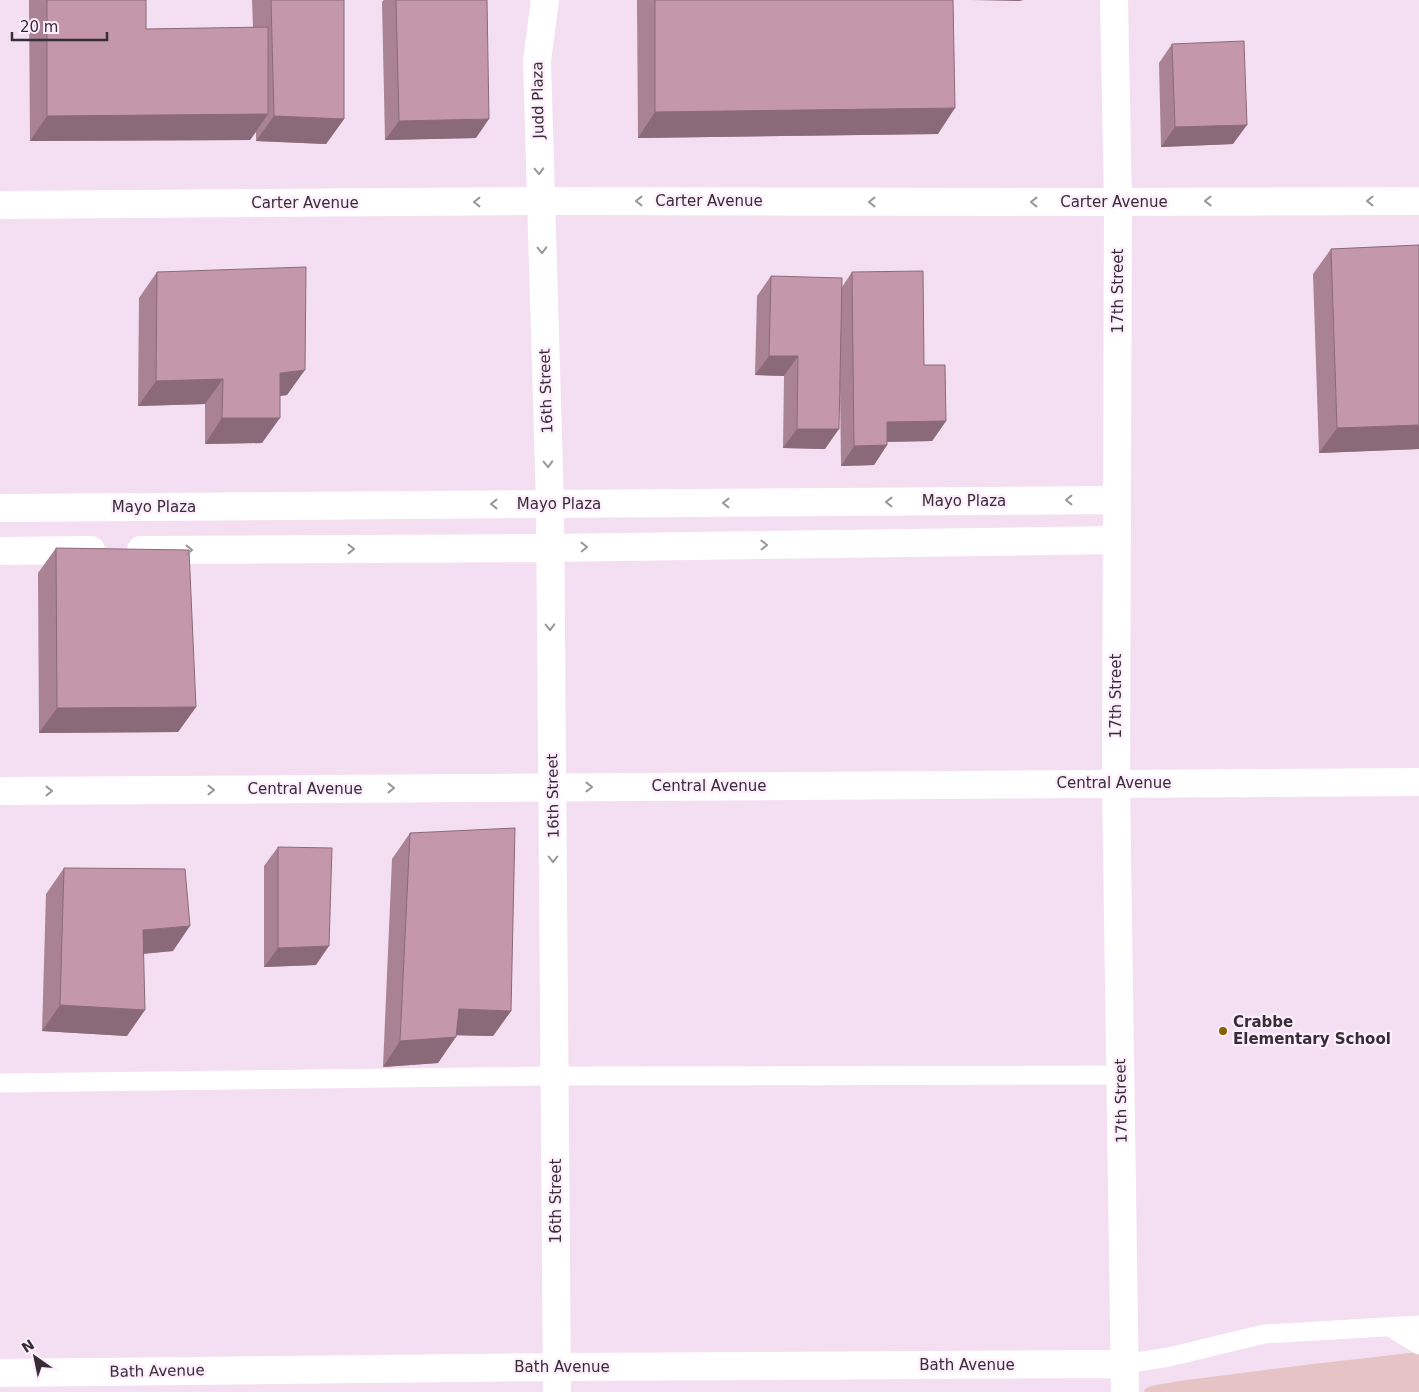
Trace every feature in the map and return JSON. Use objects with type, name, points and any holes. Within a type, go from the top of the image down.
[{"type":"street","name":"Judd Plaza","points":[[540,201],[537,61],[545,0]]},
{"type":"street","name":"17th Street","points":[[1114,0],[1118,202],[1116,783],[1125,1392]]},
{"type":"street","name":"Carter Avenue","points":[[0,205],[540,201],[1118,202],[1419,200]]},
{"type":"street","name":"16th Street","points":[[540,201],[550,504],[557,1380]]},
{"type":"street","name":"Mayo Plaza","points":[[0,508],[1118,500]]},
{"type":"street","points":[[0,551],[549,548],[1117,540]]},
{"type":"street","name":"Central Avenue","points":[[0,791],[1419,782]]},
{"type":"street","name":"Bath Avenue","points":[[0,1373],[557,1380],[1125,1364]]},
{"type":"lane","points":[[0,1083],[555,1076],[1120,1075]]},
{"type":"lane","points":[[1125,1364],[1168,1357],[1264,1334],[1419,1325]]},
{"type":"lane","points":[[1390,1327],[1419,1345]]},
{"type":"shaded area","points":[[1419,1352],[1419,1392],[1144,1392],[1145,1389],[1151,1386],[1179,1381]]},
{"type":"building","points":[[47,0],[146,0],[146,29],[268,27],[268,114],[47,116]]},
{"type":"building","points":[[271,0],[344,0],[344,119],[274,116]]},
{"type":"building","points":[[396,0],[487,0],[489,119],[399,121]]},
{"type":"building","points":[[655,0],[953,0],[955,108],[655,112]]},
{"type":"building","points":[[1244,41],[1247,125],[1175,127],[1172,44]]},
{"type":"building","points":[[1419,245],[1419,425],[1337,428],[1331,249]]},
{"type":"building","points":[[306,267],[305,370],[280,373],[280,418],[222,418],[223,379],[156,381],[157,272]]},
{"type":"building","points":[[923,271],[924,365],[945,365],[946,421],[887,422],[887,445],[854,446],[852,272]]},
{"type":"building","points":[[771,276],[842,278],[839,429],[797,429],[798,356],[769,356]]},
{"type":"building","points":[[56,548],[189,550],[196,707],[57,708]]},
{"type":"building","points":[[515,828],[511,1011],[459,1009],[456,1037],[400,1041],[410,833]]},
{"type":"building","points":[[278,847],[332,848],[329,946],[278,948]]},
{"type":"building","points":[[64,868],[185,869],[190,926],[143,930],[145,1010],[60,1005]]},
{"type":"place","name":"Crabbe Elementary School","points":[[1223,1031]]}]
